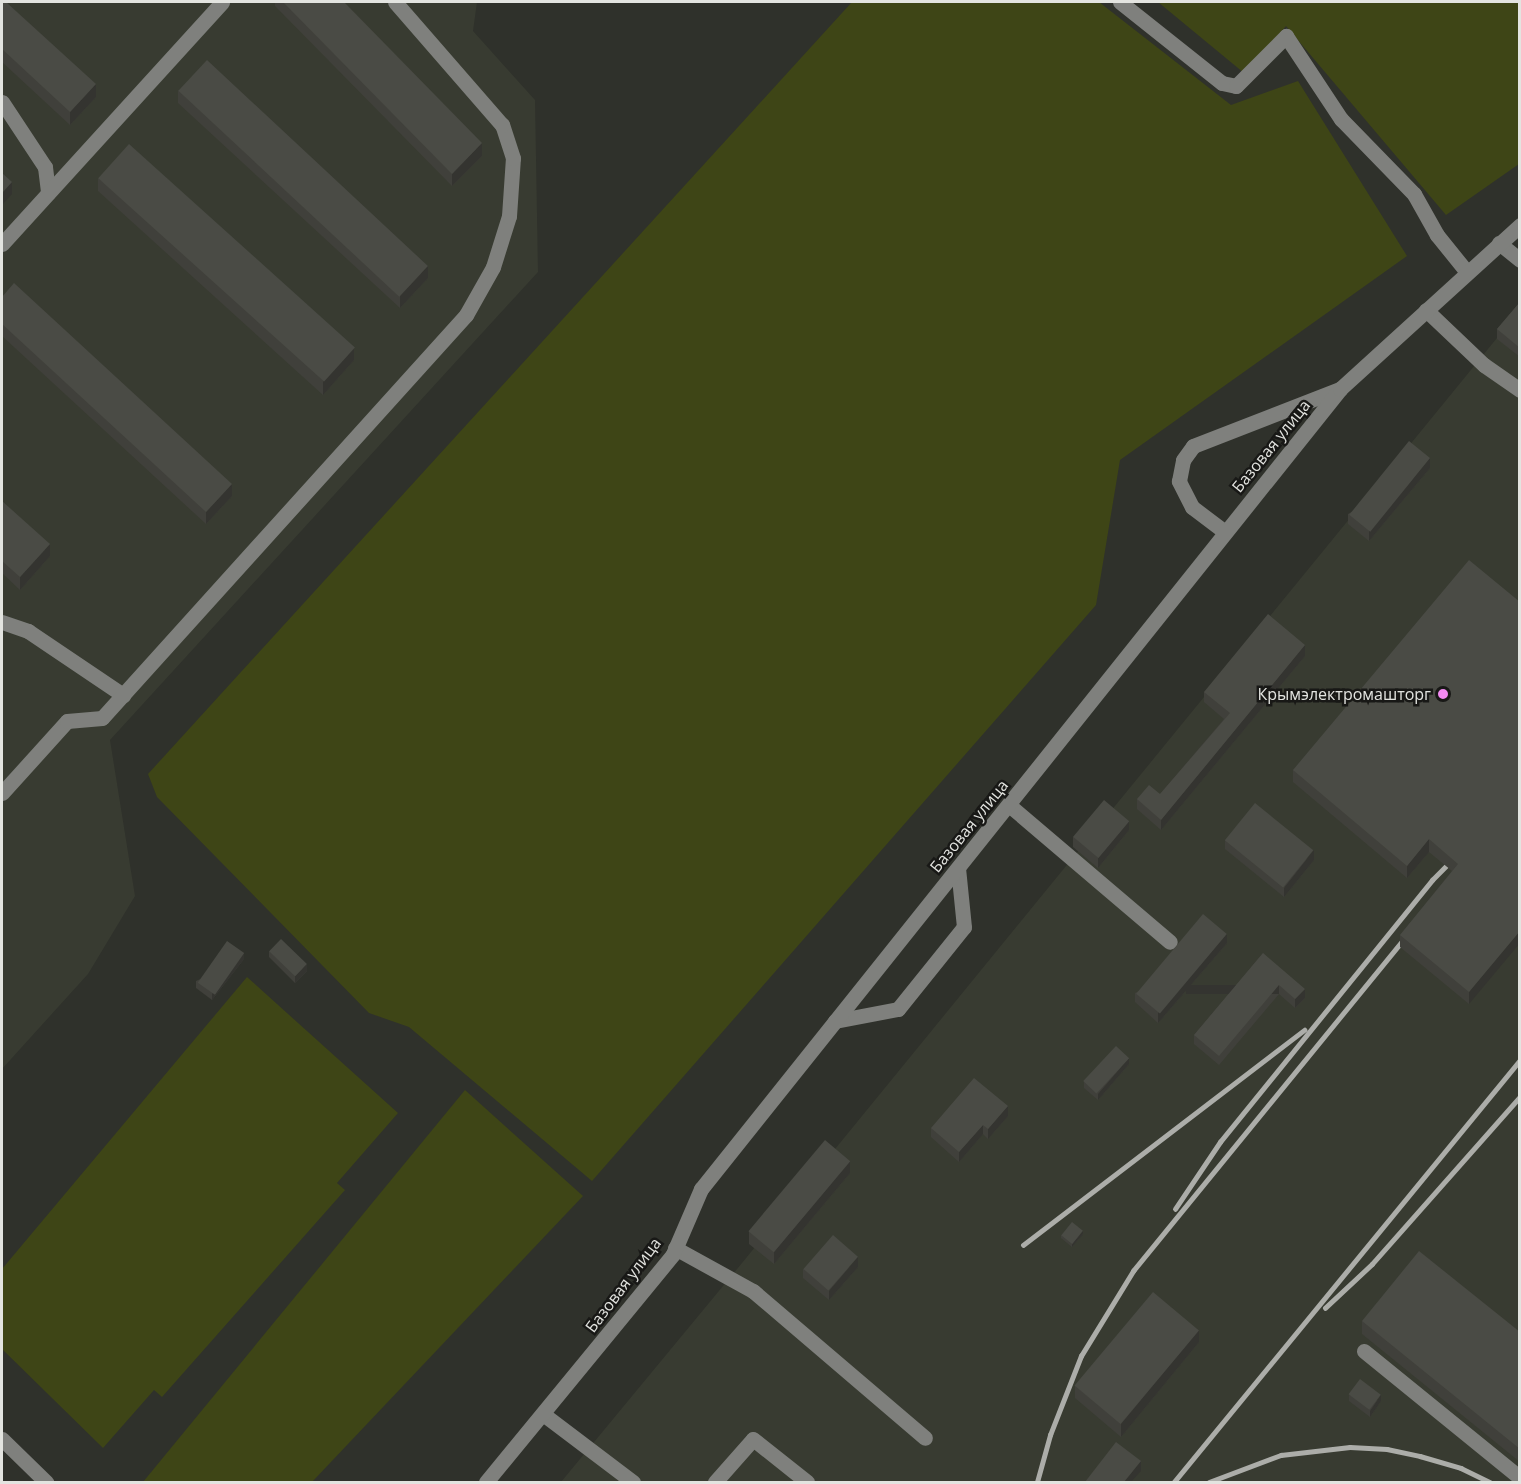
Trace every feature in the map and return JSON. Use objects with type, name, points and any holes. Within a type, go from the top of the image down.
[{"type":"street","points":[[2,244],[222,2]]},
{"type":"street","points":[[2,793],[67,721],[102,718],[466,315],[493,267],[509,216],[513,158],[502,124],[395,2]]},
{"type":"street","points":[[1120,2],[1222,83],[1236,86],[1286,36],[1341,119],[1414,194],[1437,235],[1466,272]]},
{"type":"street","points":[[2,102],[45,167],[48,193]]},
{"type":"street","name":"Базовая улица","points":[[491,1481],[543,1414],[643,1294],[675,1248],[701,1189],[1340,389],[1520,225]]},
{"type":"street","points":[[1498,243],[1520,260]]},
{"type":"street","points":[[1426,310],[1484,365],[1520,390]]},
{"type":"street","points":[[1225,532],[1192,507],[1179,481],[1183,460],[1193,446],[1340,389]]},
{"type":"street","points":[[2,622],[28,630],[123,695]]},
{"type":"street","points":[[1009,805],[1170,942]]},
{"type":"street","points":[[836,1021],[898,1009],[964,927],[958,868]]},
{"type":"street","points":[[675,1248],[753,1291],[925,1438]]},
{"type":"street","points":[[1364,1351],[1520,1478]]},
{"type":"street","points":[[543,1414],[633,1482]]},
{"type":"street","points":[[715,1482],[753,1438],[807,1482]]},
{"type":"street","points":[[2,1439],[46,1482]]},
{"type":"shaded area","points":[[2,2],[477,2],[473,31],[535,100],[538,272],[110,740],[135,896],[88,974],[2,1069]]},
{"type":"shaded area","points":[[1519,311],[1519,1482],[561,1482],[742,1263]]},
{"type":"green space","points":[[852,2],[1099,2],[1231,105],[1298,81],[1407,256],[1120,460],[1096,605],[592,1181],[409,1027],[369,1013],[157,797],[148,774]]},
{"type":"green space","points":[[1158,2],[1519,2],[1519,164],[1446,215],[1286,26],[1244,73]]},
{"type":"green space","points":[[247,977],[398,1113],[337,1183],[345,1190],[162,1397],[154,1390],[103,1448],[2,1349],[2,1269]]},
{"type":"green space","points":[[465,1090],[583,1196],[312,1482],[143,1482]]},
{"type":"building","points":[[2,2],[6,2],[96,84],[70,112],[2,49]]},
{"type":"building","points":[[283,2],[344,2],[482,143],[452,174]]},
{"type":"building","points":[[207,60],[428,266],[399,297],[178,91]]},
{"type":"building","points":[[129,144],[355,347],[324,382],[98,178]]},
{"type":"building","points":[[2,173],[12,182],[2,193]]},
{"type":"building","points":[[14,283],[232,484],[206,512],[2,324],[2,297]]},
{"type":"building","points":[[1520,302],[1520,348],[1497,329]]},
{"type":"building","points":[[1409,441],[1430,458],[1370,532],[1349,515]]},
{"type":"building","points":[[2,501],[50,544],[20,577],[2,561]]},
{"type":"building","name":"Крымэлектромашторг","points":[[1469,560],[1520,602],[1520,931],[1469,992],[1400,935],[1458,864],[1429,839],[1407,866],[1293,770]]},
{"type":"building","points":[[1268,614],[1305,645],[1161,820],[1137,799],[1149,785],[1160,794],[1230,713],[1204,692]]},
{"type":"building","points":[[1104,800],[1129,821],[1098,858],[1073,837]]},
{"type":"building","points":[[1255,803],[1313,850],[1283,888],[1225,840]]},
{"type":"building","points":[[1203,914],[1227,934],[1160,1014],[1136,994]]},
{"type":"building","points":[[281,939],[307,964],[295,976],[269,951]]},
{"type":"building","points":[[227,941],[244,953],[215,995],[198,983]]},
{"type":"building","points":[[1263,953],[1305,989],[1295,999],[1279,985],[1219,1056],[1194,1035]]},
{"type":"building","points":[[1116,1046],[1129,1058],[1096,1093],[1083,1081]]},
{"type":"building","points":[[974,1078],[1008,1106],[988,1129],[983,1125],[959,1152],[931,1128]]},
{"type":"building","points":[[825,1140],[850,1161],[774,1252],[749,1231]]},
{"type":"building","points":[[1072,1222],[1083,1231],[1072,1244],[1061,1235]]},
{"type":"building","points":[[833,1235],[858,1257],[828,1291],[803,1269]]},
{"type":"building","points":[[1419,1251],[1520,1332],[1520,1449],[1362,1321]]},
{"type":"building","points":[[1153,1292],[1199,1331],[1121,1424],[1075,1385]]},
{"type":"building","points":[[1360,1379],[1381,1395],[1369,1410],[1349,1394]]},
{"type":"building","points":[[1116,1442],[1141,1461],[1124,1482],[1085,1482]]},
{"type":"railway","points":[[1175,1209],[1220,1142],[1432,880],[1457,855]]},
{"type":"railway","points":[[1037,1482],[1050,1435],[1081,1356],[1133,1271],[1410,931]]},
{"type":"railway","points":[[1023,1245],[1304,1030]]},
{"type":"railway","points":[[1174,1482],[1520,1060]]},
{"type":"railway","points":[[1325,1308],[1372,1264],[1520,1097]]},
{"type":"railway","points":[[1209,1482],[1281,1455],[1350,1447],[1387,1449],[1420,1456],[1461,1468],[1490,1482]]},
{"type":"place","name":"Крымэлектромашторг","points":[[1443,694]]}]
